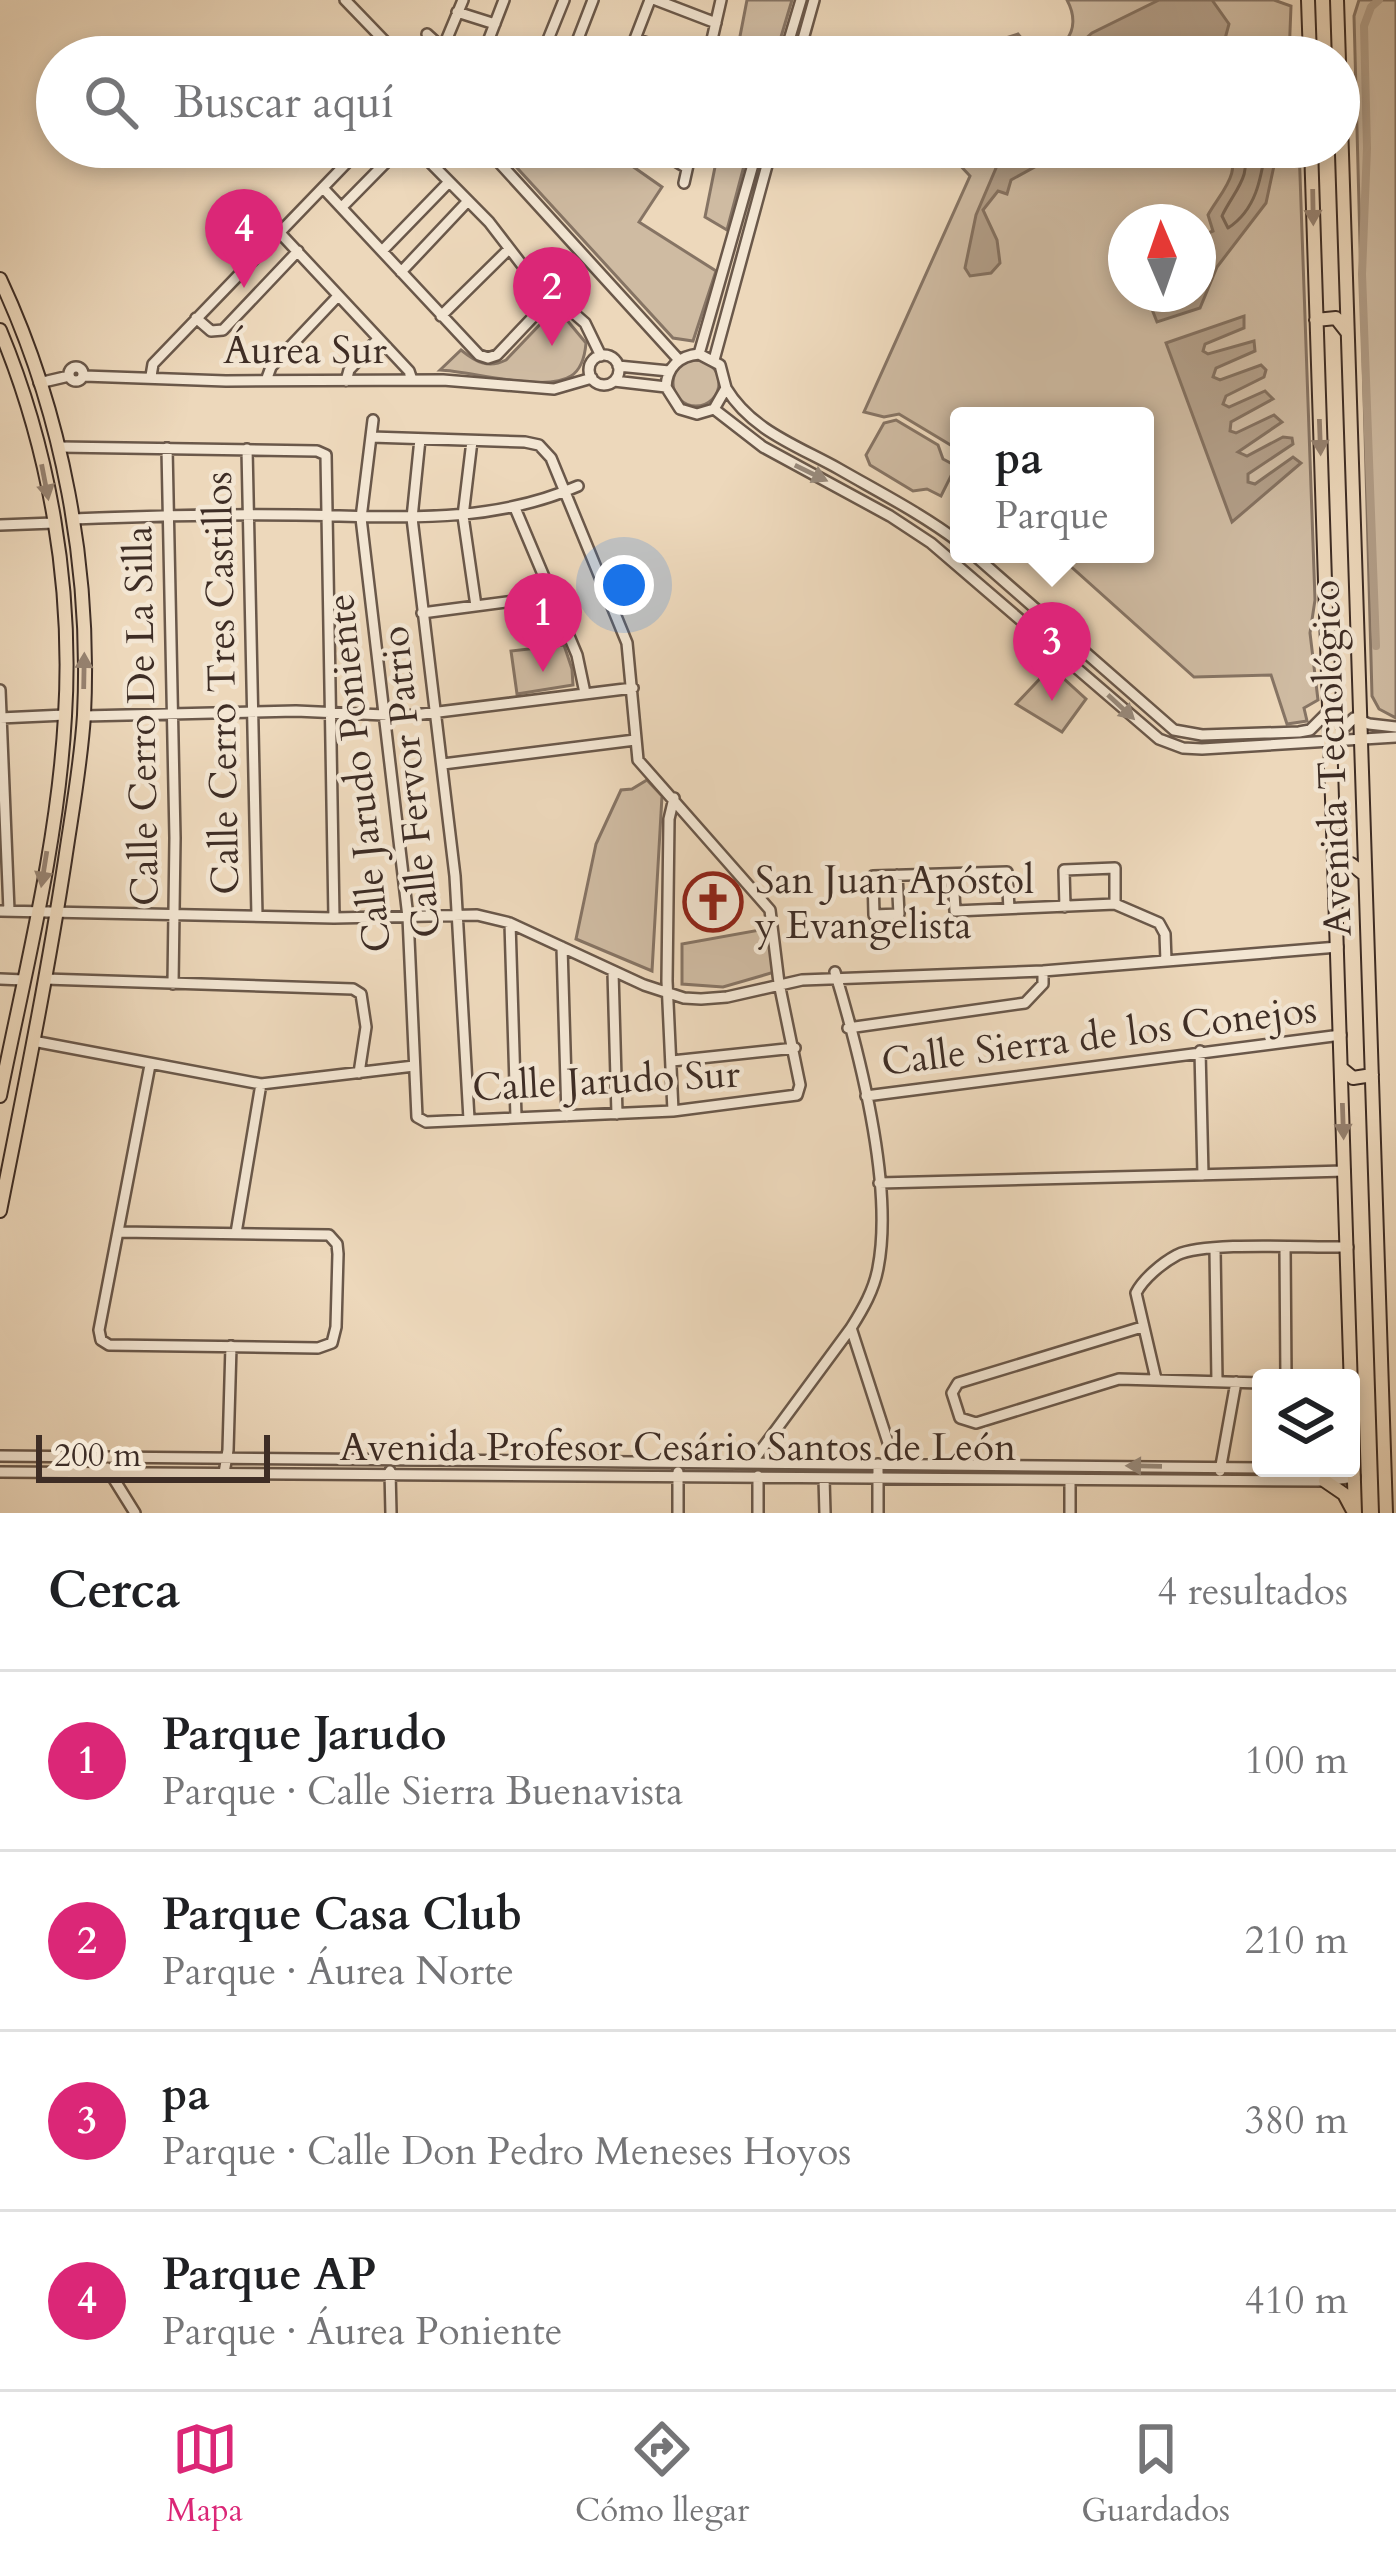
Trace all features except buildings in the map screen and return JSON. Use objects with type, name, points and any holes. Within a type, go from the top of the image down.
[{"type":"main road","points":[[1304,0],[1309,36]]},
{"type":"main road","name":"Avenida Tecnológico","points":[[1337,0],[1339,36]]},
{"type":"main road","points":[[1339,33],[1349,0]]},
{"type":"main road","name":"Avenida Tecnológico","points":[[1312,168],[1352,1369]]},
{"type":"main road","name":"Avenida Tecnológico","points":[[1342,168],[1386,1513]]},
{"type":"main road","points":[[0,279],[58,447],[74,519],[84,601],[84,716],[57,912],[0,1211]]},
{"type":"main road","points":[[1316,320],[1336,318],[1348,333]]},
{"type":"main road","points":[[0,330],[41,462],[54,523],[63,597],[65,716],[37,912],[0,1096]]},
{"type":"main road","points":[[1335,872],[1351,864],[1366,874]]},
{"type":"main road","points":[[1342,1069],[1353,1078],[1372,1075]]},
{"type":"main road","points":[[1360,1470],[1384,1465]]},
{"type":"main road","name":"Avenida Tecnológico","points":[[1353,1477],[1354,1513]]},
{"type":"main road","points":[[1324,1481],[1344,1494],[1354,1513]]},
{"type":"street","points":[[345,0],[380,36]]},
{"type":"street","points":[[451,36],[463,0]]},
{"type":"street","points":[[490,36],[504,0]]},
{"type":"street","points":[[549,36],[564,0]]},
{"type":"street","points":[[579,36],[593,0]]},
{"type":"street","points":[[636,36],[653,0],[716,23]]},
{"type":"street","points":[[713,36],[721,0]]},
{"type":"street","points":[[790,36],[801,0]]},
{"type":"street","points":[[804,36],[814,0]]},
{"type":"street","points":[[458,12],[495,24]]},
{"type":"street","points":[[151,376],[153,364],[342,168]]},
{"type":"street","points":[[342,207],[380,168]]},
{"type":"street","points":[[434,168],[553,296],[585,322],[601,356]]},
{"type":"street","points":[[504,168],[679,360]]},
{"type":"street","points":[[684,183],[687,168]]},
{"type":"street","points":[[699,354],[752,168]]},
{"type":"street","points":[[714,360],[766,168]]},
{"type":"street","points":[[382,251],[448,183]]},
{"type":"street","points":[[322,188],[478,355],[497,355],[553,296]]},
{"type":"street","points":[[401,272],[467,202]]},
{"type":"street","points":[[280,233],[409,371],[412,380]]},
{"type":"street","points":[[441,316],[509,249]]},
{"type":"street","points":[[196,318],[211,332],[223,330],[298,251]]},
{"type":"street","points":[[267,378],[271,367],[338,296]]},
{"type":"street","points":[[346,381],[349,370],[377,340]]},
{"type":"street","points":[[726,388],[714,409],[697,414],[680,409],[666,387],[669,371],[679,360],[699,354],[714,360],[724,372],[734,401],[773,435],[835,466],[950,536]]},
{"type":"street","points":[[666,387],[602,384],[592,378],[590,364],[601,356],[612,358],[618,366],[669,371]]},
{"type":"street","points":[[614,381],[618,366]]},
{"type":"street","points":[[648,383],[650,370]]},
{"type":"street","name":"Áurea Sur","points":[[39,382],[69,376],[76,382],[84,376],[151,376],[226,381],[412,380],[554,389],[592,378]]},
{"type":"street","points":[[714,409],[782,458],[890,515],[950,557]]},
{"type":"street","name":"Calle Jarudo Poniente","points":[[373,420],[361,518],[408,917],[419,1120]]},
{"type":"street","points":[[371,437],[539,446],[551,458],[627,643],[638,760],[770,910],[779,983],[795,1048],[672,1061]]},
{"type":"street","name":"Calle Fervor Patrio","points":[[420,439],[412,518],[458,914],[469,1119]]},
{"type":"street","points":[[472,441],[463,515],[476,606]]},
{"type":"street","points":[[58,447],[323,452],[329,460],[334,919]]},
{"type":"street","name":"Calle Cerro De La Silla","points":[[167,448],[173,984]]},
{"type":"street","name":"Calle Cerro Tres Castillos","points":[[248,449],[257,916]]},
{"type":"street","points":[[74,519],[463,515],[515,508],[578,486]]},
{"type":"street","points":[[515,508],[577,655],[585,694]]},
{"type":"street","points":[[0,525],[54,523]]},
{"type":"street","points":[[958,563],[1136,720],[1172,745],[1202,749],[1396,737]]},
{"type":"street","points":[[983,563],[1174,730],[1202,736],[1299,732],[1310,730],[1330,710]]},
{"type":"street","points":[[996,597],[1007,585]]},
{"type":"street","points":[[422,613],[552,596]]},
{"type":"street","points":[[84,716],[330,711],[386,716],[634,688]]},
{"type":"street","points":[[0,690],[5,911],[334,919],[458,914],[510,923],[668,993],[713,999],[836,975],[1043,971],[1338,947]]},
{"type":"street","points":[[0,718],[65,716]]},
{"type":"street","points":[[1331,741],[1349,722],[1360,718],[1369,724],[1396,727]]},
{"type":"street","points":[[443,764],[634,740]]},
{"type":"street","points":[[673,1112],[668,993],[669,819],[674,798]]},
{"type":"street","points":[[1066,907],[1064,870],[1115,868],[1115,904]]},
{"type":"street","points":[[897,875],[899,914],[874,915],[873,876],[897,875],[953,874],[1006,872],[1009,909]]},
{"type":"street","points":[[953,874],[955,911],[1115,904],[1162,926],[1163,962]]},
{"type":"street","points":[[510,923],[516,1117]]},
{"type":"street","points":[[562,947],[567,1116]]},
{"type":"street","points":[[848,1028],[1025,1003],[1043,984],[1043,971]]},
{"type":"street","points":[[613,972],[617,1114]]},
{"type":"street","points":[[753,1462],[851,1328],[878,1270],[879,1183],[866,1096],[836,975]]},
{"type":"street","points":[[0,979],[24,980]]},
{"type":"street","points":[[45,979],[327,986],[361,994],[366,1027],[359,1073]]},
{"type":"street","name":"Calle Sierra de los Conejos","points":[[866,1096],[1341,1035]]},
{"type":"street","points":[[33,1041],[261,1084],[414,1066]]},
{"type":"street","name":"Calle Jarudo Sur","points":[[419,1120],[673,1112],[797,1095],[795,1048]]},
{"type":"street","points":[[1200,1051],[1203,1175]]},
{"type":"street","points":[[119,1232],[328,1234],[338,1254],[332,1342],[318,1348],[109,1345],[101,1340],[99,1330],[150,1065]]},
{"type":"street","points":[[236,1233],[261,1084]]},
{"type":"street","points":[[879,1183],[1345,1171]]},
{"type":"street","points":[[1156,1379],[1135,1299],[1138,1288],[1172,1258],[1214,1250],[1348,1247]]},
{"type":"street","points":[[1286,1248],[1286,1369]]},
{"type":"street","points":[[1214,1250],[1217,1381]]},
{"type":"street","points":[[1142,1327],[958,1383],[952,1394],[960,1418],[976,1423],[1109,1381],[1252,1383]]},
{"type":"street","points":[[851,1328],[896,1464]]},
{"type":"street","points":[[224,1473],[231,1346]]},
{"type":"street","points":[[1220,1480],[1236,1382]]},
{"type":"street","name":"Avenida Profesor Cesário Santos de León","points":[[0,1456],[1252,1468]]},
{"type":"street","points":[[60,1456],[60,1472]]},
{"type":"street","points":[[104,1457],[108,1472],[135,1513]]},
{"type":"street","points":[[390,1460],[391,1513]]},
{"type":"street","points":[[678,1461],[678,1513]]},
{"type":"street","points":[[878,1464],[878,1513]]},
{"type":"street","name":"Avenida Profesor Cesário Santos de León","points":[[0,1472],[1324,1481],[1336,1477]]},
{"type":"street","points":[[758,1476],[758,1513]]},
{"type":"street","points":[[824,1478],[825,1513]]},
{"type":"street","points":[[1070,1480],[1070,1513]]},
{"type":"shaded area","points":[[747,0],[792,0],[781,36],[740,36]]},
{"type":"shaded area","points":[[1067,0],[1274,0],[1291,6],[1290,36],[1069,36],[1072,11]]},
{"type":"shaded area","points":[[1359,0],[1396,0],[1396,718],[1379,709],[1372,696],[1358,168],[1360,36],[1355,36]]},
{"type":"shaded area","points":[[517,168],[635,168],[662,187],[639,222],[716,271],[693,341],[673,338]]},
{"type":"shaded area","points":[[715,168],[743,168],[727,230],[705,217]]},
{"type":"shaded area","points":[[963,168],[1300,168],[1315,600],[1310,633],[1318,700],[1304,708],[1307,721],[1287,724],[1271,675],[1194,677],[1067,563],[1154,563],[1154,407],[950,407],[950,445],[899,414],[884,417],[864,412],[970,176]]},
{"type":"shaded area","points":[[561,313],[586,343],[580,366],[571,376],[527,382],[440,370],[461,350],[482,363],[506,360],[550,314]]},
{"type":"shaded area","points":[[696,360],[712,367],[719,383],[712,399],[696,406],[680,399],[673,383],[680,367]]},
{"type":"shaded area","points":[[896,420],[938,445],[943,459],[950,463],[950,478],[941,496],[927,489],[913,491],[870,465],[866,455],[884,423]]},
{"type":"shaded area","points":[[564,645],[573,685],[517,694],[511,651]]},
{"type":"shaded area","points":[[1051,667],[1086,699],[1062,732],[1016,704]]},
{"type":"shaded area","points":[[647,780],[662,796],[652,971],[576,939],[596,844],[621,790]]},
{"type":"shaded area","points":[[771,928],[778,971],[723,987],[682,984],[682,944]]},
{"type":"water","points":[[1159,0],[1212,0],[1229,24],[1226,36],[1089,36]]},
{"type":"water","points":[[996,168],[1033,168],[1011,180],[1007,194],[998,191],[983,210],[997,240],[1000,263],[991,273],[970,276],[965,268],[976,215]]},
{"type":"water","points":[[1232,168],[1274,168],[1266,203],[1216,269],[1215,204]]},
{"type":"water","points":[[1153,312],[1188,312],[1157,322]]},
{"type":"water","points":[[1244,316],[1244,328],[1205,344],[1203,351],[1208,354],[1254,341],[1255,351],[1216,368],[1213,377],[1220,380],[1261,365],[1266,370],[1264,377],[1226,396],[1223,404],[1229,407],[1265,391],[1273,399],[1231,422],[1230,431],[1236,433],[1274,415],[1282,422],[1238,452],[1247,456],[1283,437],[1292,438],[1293,444],[1248,474],[1248,482],[1255,484],[1293,457],[1301,463],[1232,522],[1166,343]]},
{"type":"waterway","points":[[1376,646],[1362,274],[1367,148],[1364,26],[1379,0]]},
{"type":"place","name":"Parque AP","points":[[244,288]]},
{"type":"place","name":"Parque Casa Club","points":[[552,346]]},
{"type":"place","name":"Parque Jarudo","points":[[543,672]]},
{"type":"place","name":"pa","points":[[1052,701]]},
{"type":"place","name":"San Juan Apóstol y Evangelista","points":[[713,902]]}]
